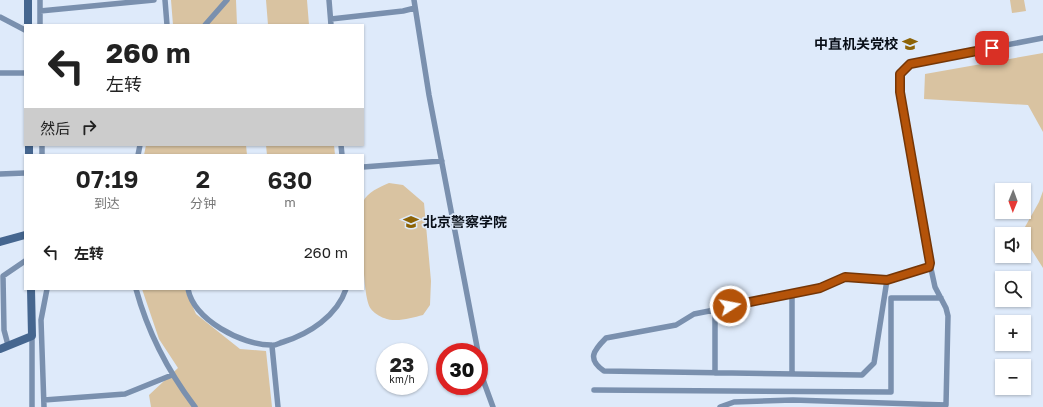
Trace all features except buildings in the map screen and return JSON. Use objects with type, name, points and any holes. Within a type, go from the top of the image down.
[{"type":"street","points":[[28,0],[28,24]]},
{"type":"street","points":[[40,0],[40,24]]},
{"type":"street","points":[[40,11],[154,0]]},
{"type":"street","points":[[165,0],[167,24]]},
{"type":"street","points":[[206,24],[227,0]]},
{"type":"street","points":[[329,0],[331,22],[415,8]]},
{"type":"street","points":[[414,0],[442,161],[476,343]]},
{"type":"street","points":[[0,17],[24,29]]},
{"type":"street","points":[[720,407],[735,404],[793,400],[946,405],[948,316],[942,298],[936,287],[930,263],[900,92],[900,74],[905,68],[917,62],[1043,38]]},
{"type":"street","points":[[0,73],[24,73]]},
{"type":"street","points":[[364,167],[442,161]]},
{"type":"street","points":[[0,174],[24,173]]},
{"type":"street","points":[[0,242],[24,235]]},
{"type":"street","points":[[8,345],[2,325],[1,275],[24,262]]},
{"type":"street","points":[[887,280],[874,363],[862,375],[604,371],[594,364],[593,359],[595,351],[606,338],[676,325],[694,314],[820,288],[845,277],[887,280],[924,270],[929,267],[930,263]]},
{"type":"street","points":[[31,290],[32,407]]},
{"type":"street","points":[[44,407],[41,320],[47,290]]},
{"type":"street","points":[[136,290],[143,315],[172,375],[195,407]]},
{"type":"street","points":[[188,290],[194,304],[221,329],[239,338],[272,346],[292,340],[316,327],[337,306],[345,290]]},
{"type":"street","points":[[792,294],[792,374]]},
{"type":"street","points":[[594,390],[891,392],[891,298],[942,298]]},
{"type":"street","points":[[715,310],[715,373]]},
{"type":"street","points":[[0,349],[32,336]]},
{"type":"street","points":[[272,346],[278,407]]},
{"type":"street","points":[[44,400],[125,394],[172,375]]},
{"type":"street","points":[[488,393],[493,407]]},
{"type":"shaded area","points":[[171,0],[236,0],[237,24],[173,24]]},
{"type":"shaded area","points":[[266,0],[307,0],[309,24],[268,24]]},
{"type":"shaded area","points":[[1010,0],[1024,0],[1026,11],[1012,13]]},
{"type":"shaded area","points":[[1043,53],[1043,132],[1028,105],[924,99],[925,74]]},
{"type":"shaded area","points":[[146,146],[246,146],[247,154],[144,154]]},
{"type":"shaded area","points":[[266,146],[334,146],[335,154],[267,154]]},
{"type":"shaded area","points":[[389,183],[403,185],[424,203],[431,281],[430,305],[423,315],[409,319],[389,319],[373,312],[368,301],[364,274],[364,200],[367,195]]},
{"type":"shaded area","points":[[1043,191],[1043,268],[1031,249],[1031,227],[1025,227],[1029,219],[1031,219]]},
{"type":"shaded area","points":[[142,290],[185,290],[196,314],[240,349],[266,351],[272,407],[151,407],[149,395],[178,368],[159,339]]},
{"type":"place","name":"中直机关党校","points":[[910,44]]},
{"type":"place","name":"北京警察学院","points":[[411,222]]},
{"type":"route","points":[[730,306],[820,288],[845,277],[887,280],[924,270],[929,267],[930,263],[900,92],[900,74],[910,64],[917,62],[992,48]]}]
